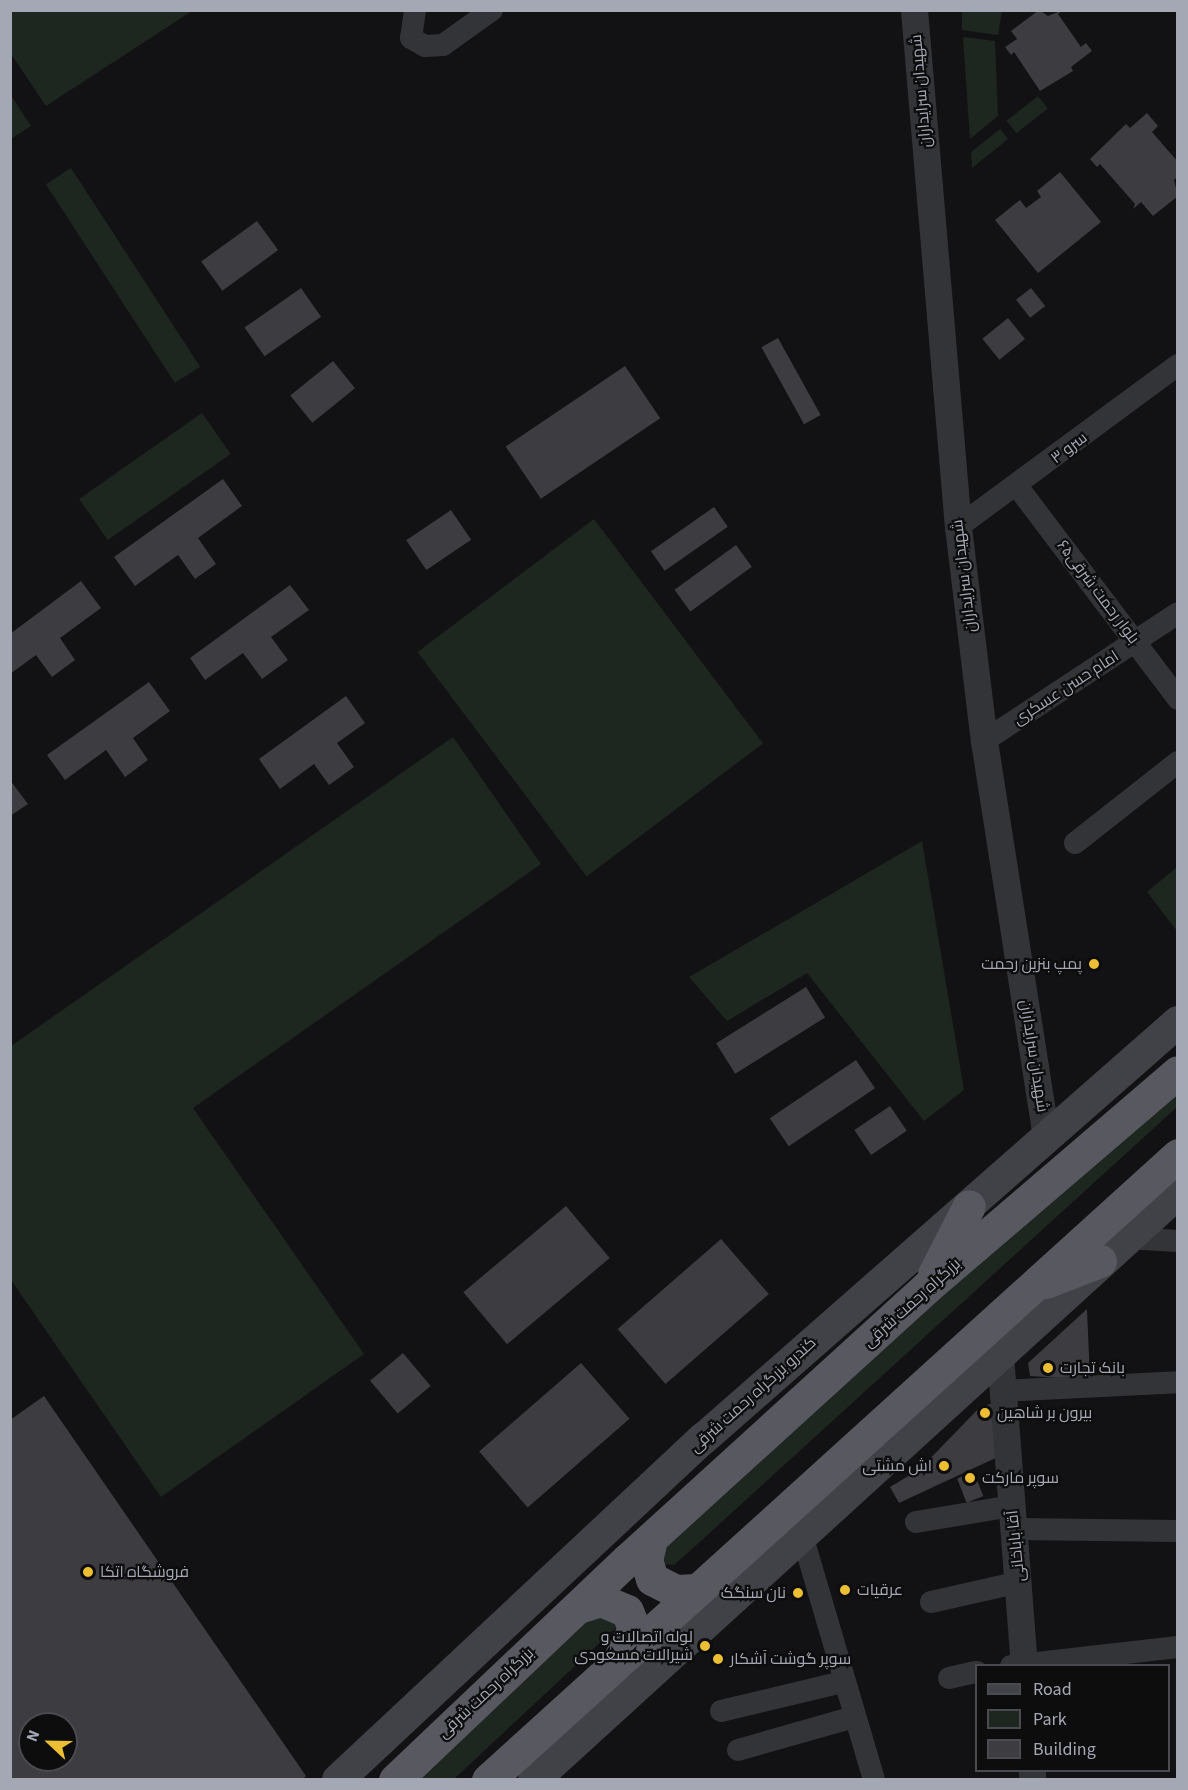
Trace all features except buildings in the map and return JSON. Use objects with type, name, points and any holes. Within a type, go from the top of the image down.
[{"type":"highway","name":"بزرگراه رحمت شرقی","points":[[395,1779],[651,1539],[927,1287],[1178,1072]]},
{"type":"highway","points":[[488,1779],[1178,1155]]},
{"type":"highway","points":[[927,1287],[969,1206]]},
{"type":"highway","points":[[1028,1289],[1100,1261]]},
{"type":"highway","points":[[651,1539],[646,1560],[651,1579],[676,1591],[697,1590]]},
{"type":"highway","points":[[578,1607],[601,1600],[627,1611],[634,1628],[618,1661]]},
{"type":"main road","name":"کندرو بزرگراه رحمت شرقی","points":[[338,1779],[703,1439],[1178,1022]]},
{"type":"main road","points":[[550,1774],[802,1535],[1100,1261],[1178,1193]]},
{"type":"street","points":[[414,10],[411,38],[425,46],[442,45],[492,10]]},
{"type":"street","name":"شهیدان سرایداران","points":[[914,10],[958,528],[984,741],[1046,1137]]},
{"type":"street","name":"سرو ۳","points":[[958,528],[1178,365]]},
{"type":"street","name":"بلوار رحمت شرقی۶۵","points":[[1017,486],[1178,699]]},
{"type":"street","name":"امام حسن عسکری","points":[[984,741],[1137,643],[1178,613]]},
{"type":"street","points":[[1075,843],[1178,762]]},
{"type":"street","points":[[1126,1238],[1178,1241]]},
{"type":"street","name":"آقا باباخانی","points":[[1000,1355],[1020,1582],[1019,1664]]},
{"type":"street","points":[[1003,1391],[1178,1383]]},
{"type":"street","points":[[916,1522],[1013,1518],[1178,1531]]},
{"type":"street","points":[[802,1535],[843,1682],[874,1779]]},
{"type":"street","points":[[931,1602],[1020,1582]]},
{"type":"street","points":[[1028,1664],[1177,1647]]},
{"type":"street","points":[[949,1678],[975,1672]]},
{"type":"street","points":[[721,1711],[843,1682]]},
{"type":"street","points":[[738,1750],[854,1717]]},
{"type":"green space","points":[[10,11],[192,11],[46,106],[11,54]]},
{"type":"green space","points":[[962,11],[1002,11],[998,35],[962,30]]},
{"type":"green space","points":[[963,37],[995,41],[998,116],[970,139]]},
{"type":"green space","points":[[10,94],[31,126],[11,139],[10,139]]},
{"type":"green space","points":[[1038,96],[1048,109],[1016,133],[1006,121]]},
{"type":"green space","points":[[1000,129],[1008,139],[972,168],[971,152]]},
{"type":"green space","points":[[71,168],[200,367],[175,383],[46,184]]},
{"type":"green space","points":[[202,413],[231,454],[108,540],[79,499]]},
{"type":"green space","points":[[594,519],[763,743],[587,876],[418,652]]},
{"type":"green space","points":[[453,737],[541,864],[193,1108],[364,1354],[161,1497],[11,1280],[11,1046]]},
{"type":"green space","points":[[922,841],[964,1090],[924,1121],[807,973],[727,1021],[689,977]]},
{"type":"green space","points":[[1177,867],[1177,931],[1147,892]]},
{"type":"green space","points":[[1177,1084],[1177,1107],[691,1550],[674,1565],[663,1564],[659,1555],[685,1525]]},
{"type":"green space","points":[[596,1613],[621,1623],[454,1779],[417,1780]]},
{"type":"place","name":"پمپ بنزین رحمت","points":[[1094,964]]},
{"type":"place","name":"بانک تجارت","points":[[1048,1368]]},
{"type":"place","name":"بیرون بر شاهین","points":[[985,1413]]},
{"type":"place","name":"اش مشتی","points":[[944,1466]]},
{"type":"place","name":"سوپر مارکت","points":[[970,1478]]},
{"type":"place","name":"فروشگاه اتکا","points":[[88,1572]]},
{"type":"place","name":"عرقیات","points":[[845,1590]]},
{"type":"place","name":"نان سنگک","points":[[798,1593]]},
{"type":"place","name":"لوله اتصالات و شیرالات مسعودی","points":[[705,1646]]},
{"type":"place","name":"سوپر گوشت آشکار","points":[[718,1659]]}]
